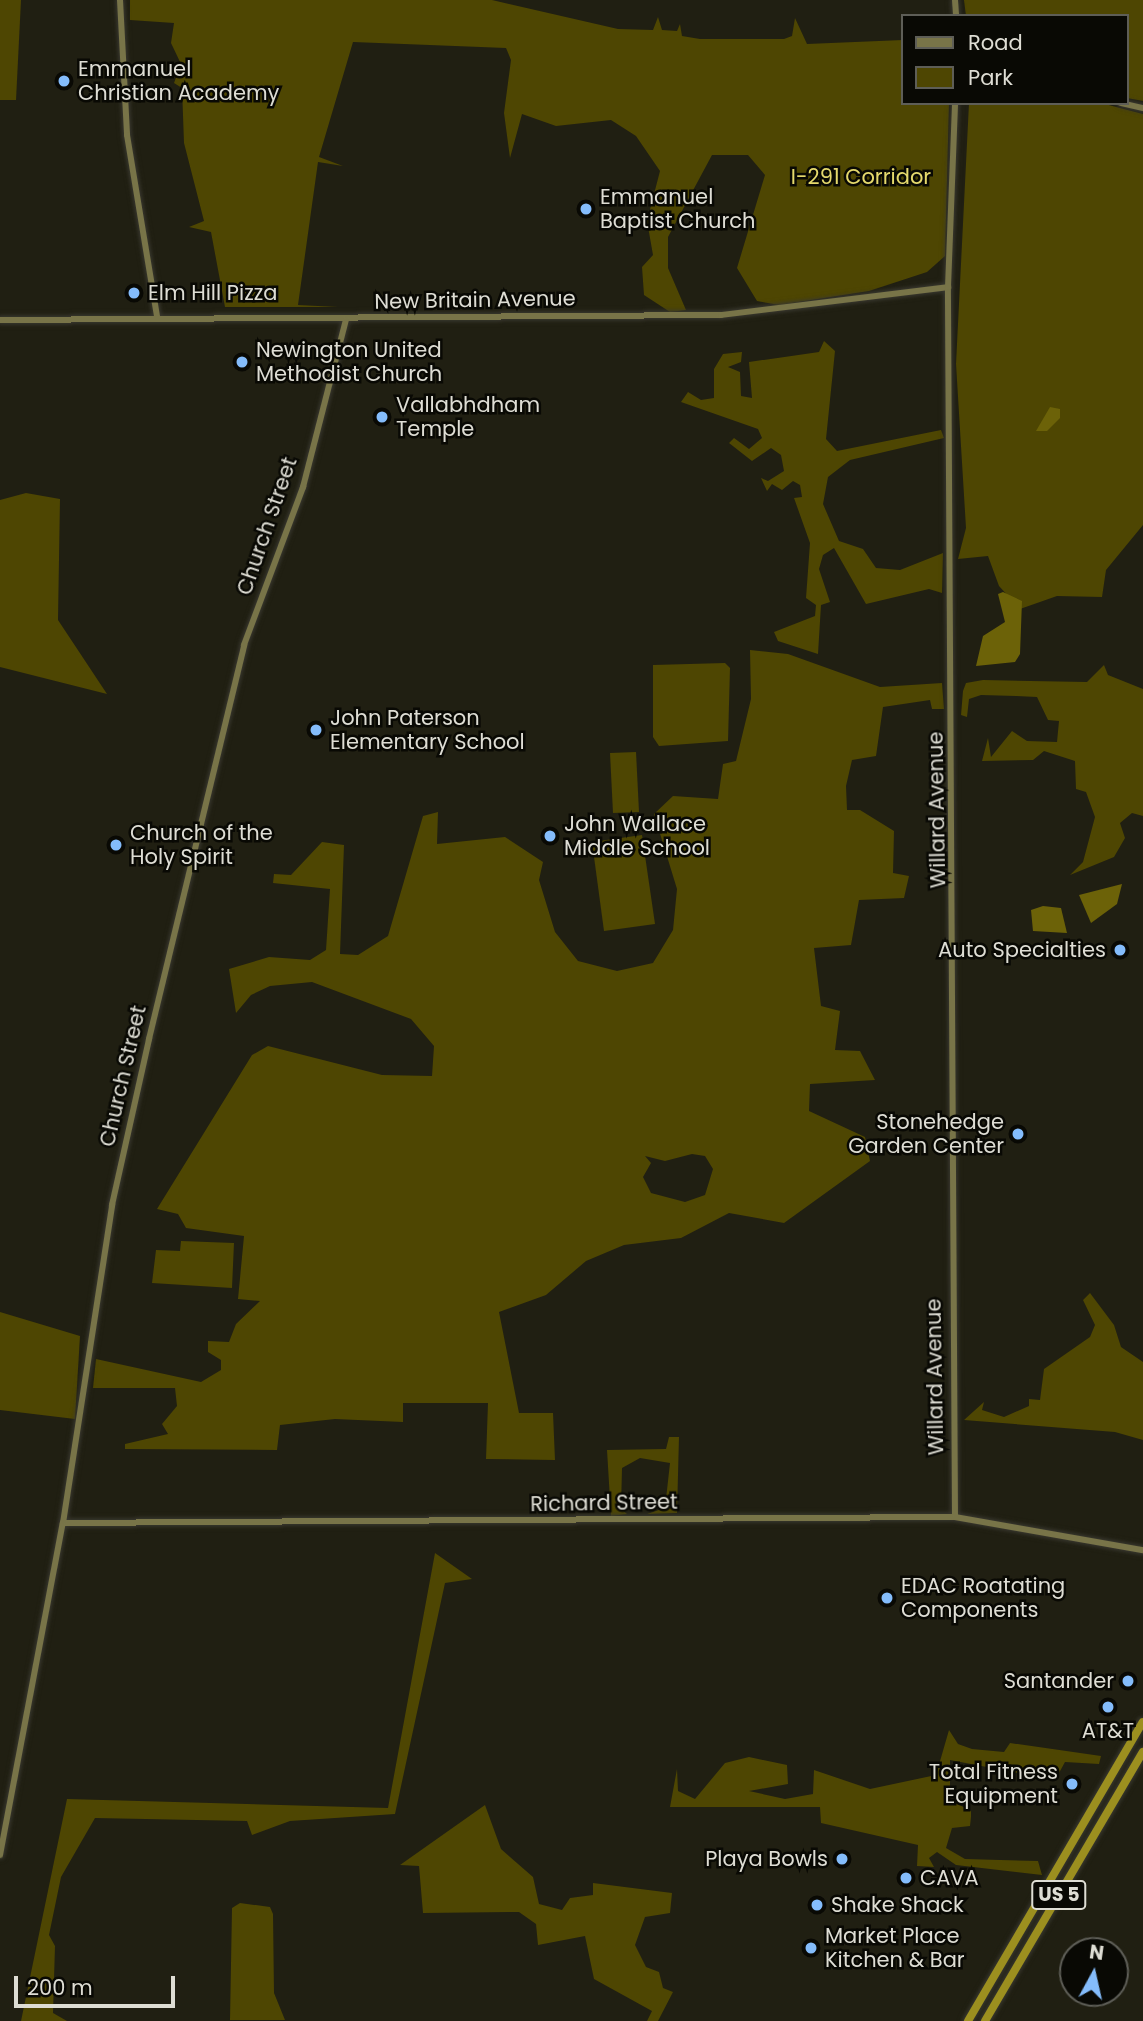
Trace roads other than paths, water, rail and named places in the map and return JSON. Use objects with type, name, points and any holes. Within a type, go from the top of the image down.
[{"type":"highway","name":"US 5","points":[[968,2021],[1143,1722]]},
{"type":"highway","points":[[1125,1753],[1141,1756]]},
{"type":"highway","name":"US 5","points":[[985,2021],[1141,1756]]},
{"type":"highway","points":[[1120,1762],[1133,1769]]},
{"type":"highway","points":[[1018,1934],[1032,1941]]},
{"type":"main road","points":[[120,0],[126,125],[157,317]]},
{"type":"main road","name":"Willard Avenue","points":[[955,105],[948,287],[955,1517]]},
{"type":"main road","name":"New Britain Avenue","points":[[0,320],[157,317],[346,320],[731,314],[948,287]]},
{"type":"main road","name":"Church Street","points":[[0,1856],[63,1523],[112,1205],[216,749],[273,558],[303,487],[346,320]]},
{"type":"main road","name":"Richard Street","points":[[63,1523],[955,1517],[1143,1550]]},
{"type":"place","name":"Emmanuel Christian Academy","points":[[64,81]]},
{"type":"place","name":"Emmanuel Baptist Church","points":[[586,209]]},
{"type":"place","name":"Elm Hill Pizza","points":[[134,293]]},
{"type":"place","name":"Newington United Methodist Church","points":[[242,362]]},
{"type":"place","name":"Vallabhdham Temple","points":[[382,417]]},
{"type":"place","name":"John Paterson Elementary School","points":[[316,730]]},
{"type":"place","name":"John Wallace Middle School","points":[[550,836]]},
{"type":"place","name":"Church of the Holy Spirit","points":[[116,845]]},
{"type":"place","name":"Auto Specialties","points":[[1120,950]]},
{"type":"place","name":"Stonehedge Garden Center","points":[[1018,1134]]},
{"type":"place","name":"EDAC Roatating Components","points":[[887,1598]]},
{"type":"place","name":"Santander","points":[[1128,1681]]},
{"type":"place","name":"AT&T","points":[[1108,1707]]},
{"type":"place","name":"Total Fitness Equipment","points":[[1072,1784]]},
{"type":"place","name":"Playa Bowls","points":[[842,1859]]},
{"type":"place","name":"CAVA","points":[[906,1878]]},
{"type":"place","name":"Shake Shack","points":[[817,1905]]},
{"type":"place","name":"Market Place Kitchen & Bar","points":[[811,1948]]},
{"type":"park label","name":"I-291 Corridor","points":[[861,177]]}]
